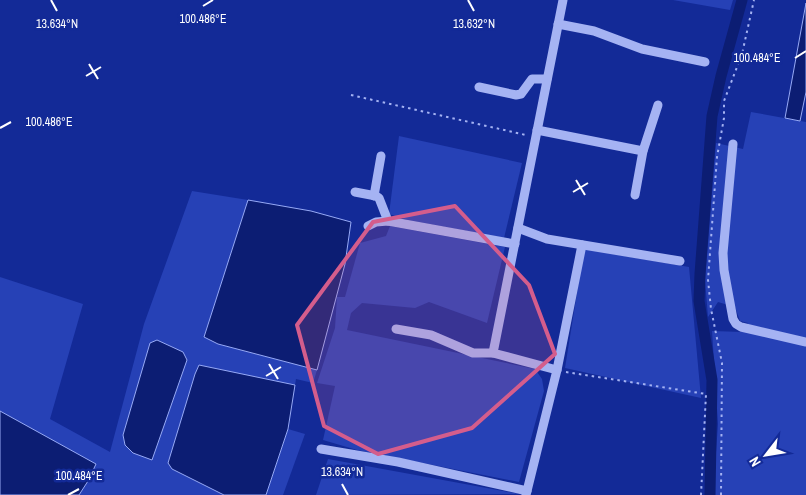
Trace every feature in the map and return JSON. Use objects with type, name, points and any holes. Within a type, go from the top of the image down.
[{"type":"street","points":[[493,353],[563,0]]},
{"type":"street","points":[[558,24],[594,31],[642,49],[706,62]]},
{"type":"street","points":[[479,87],[516,95],[521,94],[532,79],[547,79]]},
{"type":"street","points":[[635,195],[643,151],[658,105]]},
{"type":"street","points":[[537,134],[643,151]]},
{"type":"street","points":[[733,144],[723,252],[724,270],[733,319],[736,324],[741,326],[806,342]]},
{"type":"street","points":[[374,196],[381,156]]},
{"type":"street","points":[[355,192],[380,198],[388,221]]},
{"type":"street","points":[[368,226],[376,222],[388,221],[515,244]]},
{"type":"street","points":[[518,228],[547,239],[680,261]]},
{"type":"street","points":[[321,449],[398,462],[526,493],[556,370],[582,245]]},
{"type":"street","points":[[396,329],[431,335],[473,353],[493,353],[556,370]]},
{"type":"path","points":[[351,95],[537,134]]},
{"type":"path","points":[[556,370],[706,394],[700,495]]},
{"type":"highlighted area","points":[[455,206],[529,285],[555,354],[472,428],[378,454],[324,426],[297,325],[373,222]]},
{"type":"shaded area","points":[[673,0],[733,0],[730,10]]},
{"type":"shaded area","points":[[806,3],[806,92],[800,121],[785,118]]},
{"type":"shaded area","points":[[751,112],[806,122],[806,495],[713,495],[718,424],[712,331],[743,332],[748,323],[740,321],[735,307],[718,302],[708,317],[705,280],[716,143],[743,149]]},
{"type":"shaded area","points":[[399,136],[522,163],[504,238],[408,220],[389,214]]},
{"type":"shaded area","points":[[192,191],[248,200],[205,337],[218,344],[317,370],[313,383],[296,379],[295,385],[199,365],[169,463],[172,469],[224,495],[79,495],[88,481],[0,411],[0,277],[83,304],[50,419],[110,452],[144,324]]},
{"type":"shaded area","points":[[248,200],[311,211],[351,222],[345,264],[317,370],[218,344],[204,337]]},
{"type":"shaded area","points":[[390,226],[505,247],[487,323],[429,302],[415,308],[362,303],[351,313],[347,330],[535,369],[542,379],[544,391],[519,482],[357,450],[323,440],[335,386],[317,383],[335,328],[337,297],[345,297],[360,243],[386,236]]},
{"type":"shaded area","points":[[584,249],[689,267],[701,398],[565,368]]},
{"type":"shaded area","points":[[157,340],[183,352],[187,360],[152,460],[133,453],[125,445],[123,435],[150,343]]},
{"type":"shaded area","points":[[199,365],[295,385],[288,429],[266,495],[224,495],[172,469],[168,463]]},
{"type":"shaded area","points":[[0,411],[96,464],[79,495],[0,495]]},
{"type":"shaded area","points":[[288,429],[305,434],[283,495],[266,495]]},
{"type":"shaded area","points":[[328,459],[520,494],[316,495]]},
{"type":"waterway","points":[[710,495],[712,380],[699,301],[700,274],[712,116],[742,0]]}]
